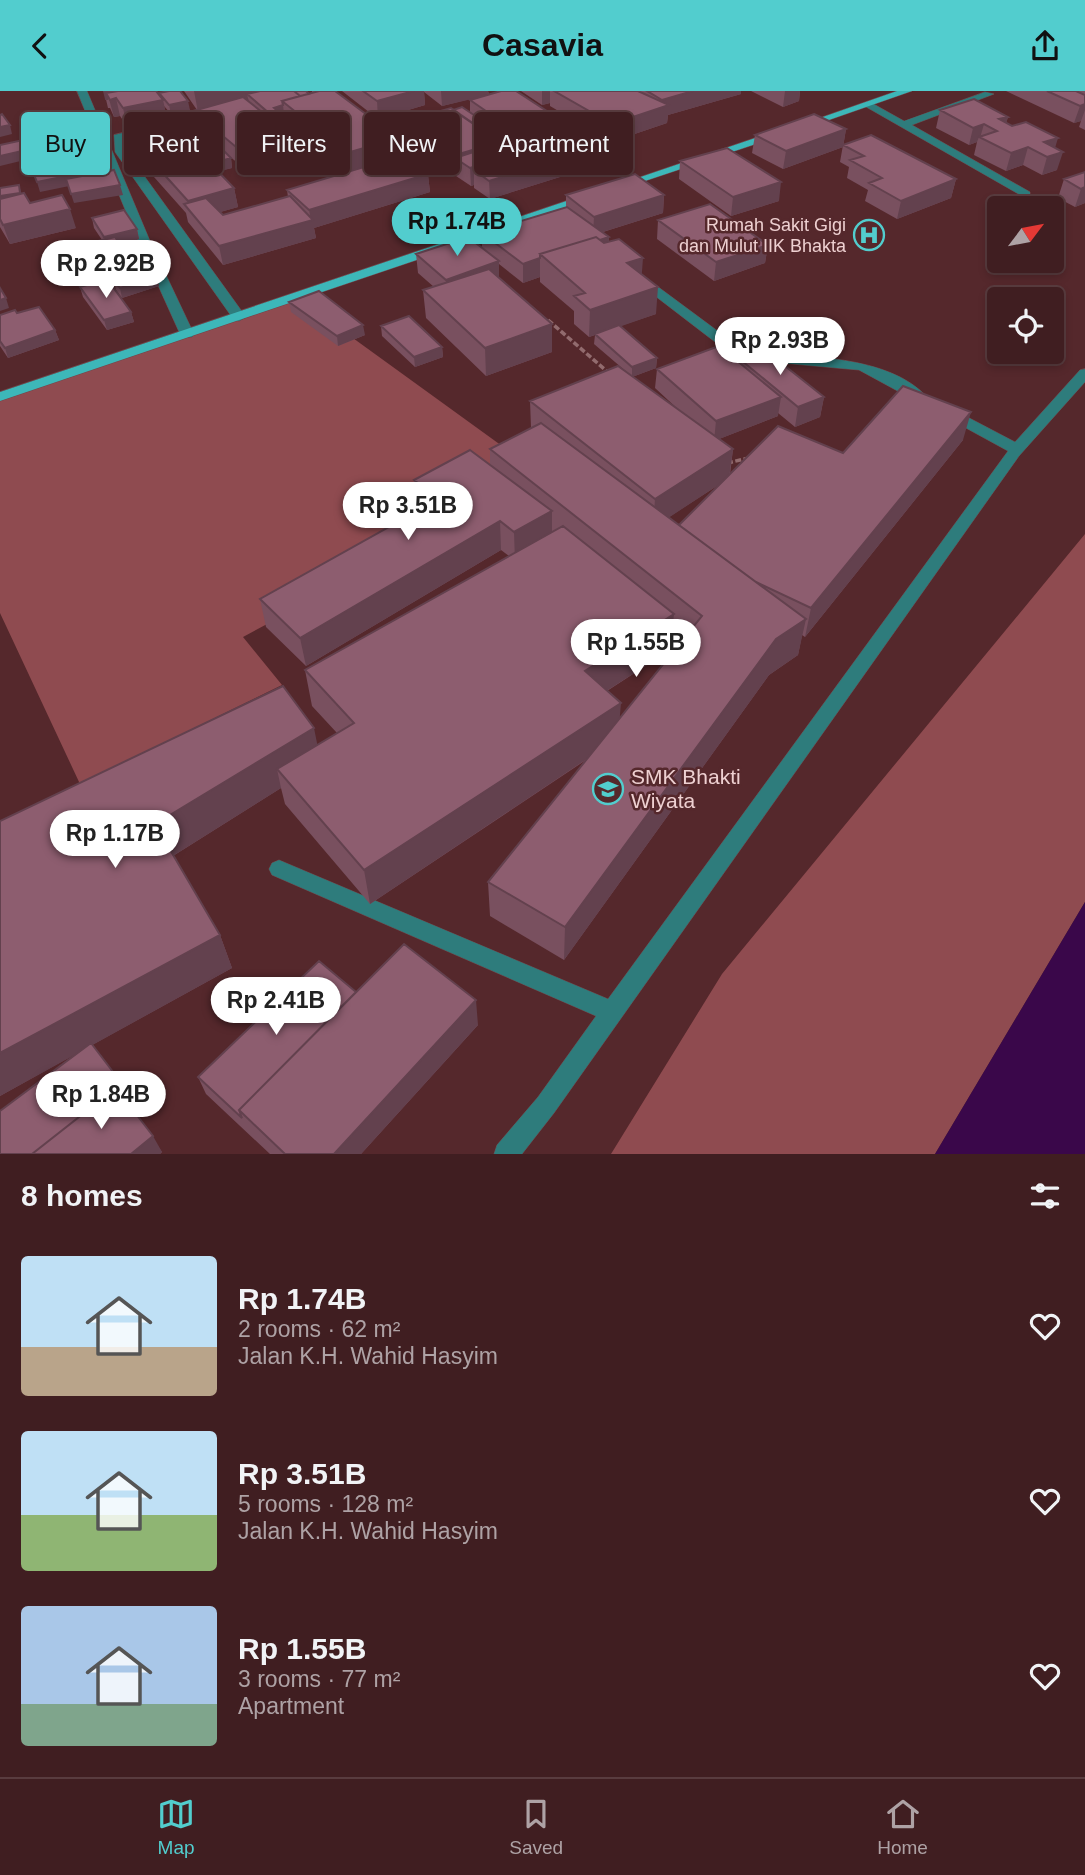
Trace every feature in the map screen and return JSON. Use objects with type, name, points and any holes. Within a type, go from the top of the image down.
[{"type":"main road","points":[[0,397],[558,214],[604,192],[906,91]]},
{"type":"street","points":[[82,91],[91,112]]},
{"type":"street","points":[[903,125],[989,95]]},
{"type":"street","points":[[866,104],[1026,194]]},
{"type":"street","points":[[124,134],[119,135],[124,156]]},
{"type":"street","points":[[0,152],[21,147]]},
{"type":"street","points":[[110,157],[144,241],[187,334]]},
{"type":"street","points":[[137,175],[239,317]]},
{"type":"street","points":[[628,268],[737,352],[761,359],[862,366],[1018,450]]},
{"type":"street","points":[[506,1154],[545,1105],[1018,450],[1085,373]]},
{"type":"street","points":[[279,869],[612,1012]]},
{"type":"path","points":[[538,312],[618,381]]},
{"type":"path","points":[[718,462],[732,463],[751,457]]},
{"type":"shaded area","points":[[299,299],[513,454],[397,511],[430,537],[243,637],[282,685],[80,784],[0,613],[0,396]]},
{"type":"shaded area","points":[[1085,534],[1085,902],[935,1154],[611,1154],[722,974]]},
{"type":"shaded area","points":[[1085,902],[1085,1154],[935,1154]]},
{"type":"building","points":[[156,91],[163,100],[123,108],[116,98],[110,100],[106,93]]},
{"type":"building","points":[[180,91],[188,101],[169,105],[159,93]]},
{"type":"building","points":[[260,91],[294,91],[300,96],[282,101],[283,105],[274,108],[279,112],[268,112],[247,94]]},
{"type":"building","points":[[294,91],[306,91],[309,94],[300,96]]},
{"type":"building","points":[[319,91],[335,91],[364,113],[364,148],[350,152],[350,112],[296,112],[282,101]]},
{"type":"building","points":[[363,91],[414,91],[377,101]]},
{"type":"building","points":[[501,91],[516,91],[548,112],[487,112],[470,100]]},
{"type":"building","points":[[554,91],[638,91],[669,105],[633,117],[633,112],[591,112]]},
{"type":"building","points":[[647,91],[693,91],[662,100]]},
{"type":"building","points":[[1047,91],[1076,91],[1085,95],[1085,104],[1080,106]]},
{"type":"building","points":[[243,97],[262,112],[237,112],[236,147],[223,136],[223,112],[193,111]]},
{"type":"building","points":[[974,99],[1008,117],[999,119],[1012,126],[1026,122],[1058,138],[1044,142],[1063,152],[1047,157],[1028,147],[1011,153],[979,137],[997,131],[984,124],[973,128],[940,110]]},
{"type":"building","points":[[462,107],[474,115],[474,124],[460,112],[453,110]]},
{"type":"building","points":[[451,108],[457,112],[437,112]]},
{"type":"building","points":[[2,114],[10,125],[0,127]]},
{"type":"building","points":[[460,114],[474,124],[474,150],[460,154]]},
{"type":"building","points":[[814,114],[846,129],[786,151],[755,135]]},
{"type":"building","points":[[871,135],[956,179],[901,201],[869,183],[882,178],[850,160],[864,156],[843,145]]},
{"type":"building","points":[[21,140],[21,151],[0,156],[0,145]]},
{"type":"building","points":[[727,148],[781,182],[733,197],[680,161]]},
{"type":"building","points":[[223,150],[231,158],[223,160]]},
{"type":"building","points":[[474,152],[474,167],[470,168],[460,161],[460,156]]},
{"type":"building","points":[[364,167],[364,175],[425,175],[309,210],[287,190],[337,175],[350,175],[350,171]]},
{"type":"building","points":[[114,170],[120,185],[71,194],[66,179],[110,175],[110,171]]},
{"type":"building","points":[[1085,172],[1085,187],[1081,189],[1064,179]]},
{"type":"building","points":[[34,175],[72,175],[37,182]]},
{"type":"building","points":[[165,175],[221,175],[234,188],[188,201]]},
{"type":"building","points":[[481,175],[508,175],[489,181]]},
{"type":"building","points":[[633,175],[664,195],[594,217],[566,195]]},
{"type":"building","points":[[19,185],[20,193],[0,196],[0,188]]},
{"type":"building","points":[[24,193],[30,203],[62,195],[70,209],[3,225],[0,219],[0,199]]},
{"type":"building","points":[[290,196],[313,220],[219,246],[184,204],[206,198],[223,215]]},
{"type":"building","points":[[710,204],[768,245],[716,262],[658,220]]},
{"type":"building","points":[[567,207],[609,237],[600,240],[596,237],[540,254],[540,258],[523,264],[482,233]]},
{"type":"building","points":[[124,210],[137,229],[104,237],[92,218]]},
{"type":"building","points":[[115,237],[124,250],[91,259],[82,245]]},
{"type":"building","points":[[468,237],[499,261],[446,280],[416,254]]},
{"type":"building","points":[[596,237],[604,243],[619,239],[643,258],[627,263],[658,287],[590,310],[574,296],[585,293],[540,254]]},
{"type":"building","points":[[140,250],[153,266],[149,267],[157,277],[120,288],[113,280],[129,275],[115,258]]},
{"type":"building","points":[[489,269],[552,324],[485,348],[423,290]]},
{"type":"building","points":[[107,279],[131,312],[104,320],[80,287]]},
{"type":"building","points":[[0,288],[6,298],[0,300]]},
{"type":"building","points":[[319,291],[363,325],[337,336],[289,302]]},
{"type":"building","points":[[39,307],[55,330],[5,348],[0,341],[0,315]]},
{"type":"building","points":[[409,316],[442,347],[414,357],[381,326]]},
{"type":"building","points":[[619,325],[657,358],[632,367],[595,334]]},
{"type":"building","points":[[719,346],[781,397],[716,421],[657,369]]},
{"type":"building","points":[[761,347],[824,397],[798,407],[736,356]]},
{"type":"building","points":[[618,366],[733,449],[655,499],[530,401]]},
{"type":"building","points":[[903,386],[971,412],[811,608],[756,582],[679,525],[778,426],[843,453]]},
{"type":"building","points":[[541,423],[806,619],[776,639],[565,927],[488,882],[702,616],[490,449]]},
{"type":"building","points":[[470,450],[552,511],[514,532],[500,521],[300,638],[260,599],[439,499],[414,480]]},
{"type":"building","points":[[563,526],[674,614],[585,671],[621,703],[364,870],[277,769],[354,723],[305,670]]},
{"type":"building","points":[[283,686],[314,728],[155,824],[220,935],[0,1053],[0,821]]},
{"type":"building","points":[[404,944],[476,1000],[334,1154],[285,1154],[239,1110]]},
{"type":"building","points":[[319,961],[356,992],[239,1110],[242,1118],[198,1077]]},
{"type":"building","points":[[91,1043],[126,1089],[120,1093],[116,1088],[32,1154],[0,1154],[0,1111]]},
{"type":"building","points":[[116,1088],[153,1136],[131,1154],[32,1154]]},
{"type":"place","name":"Rumah Sakit Gigi dan Mulut IIK Bhakta","points":[[869,235]]},
{"type":"place","name":"SMK Bhakti Wiyata","points":[[608,789]]}]
